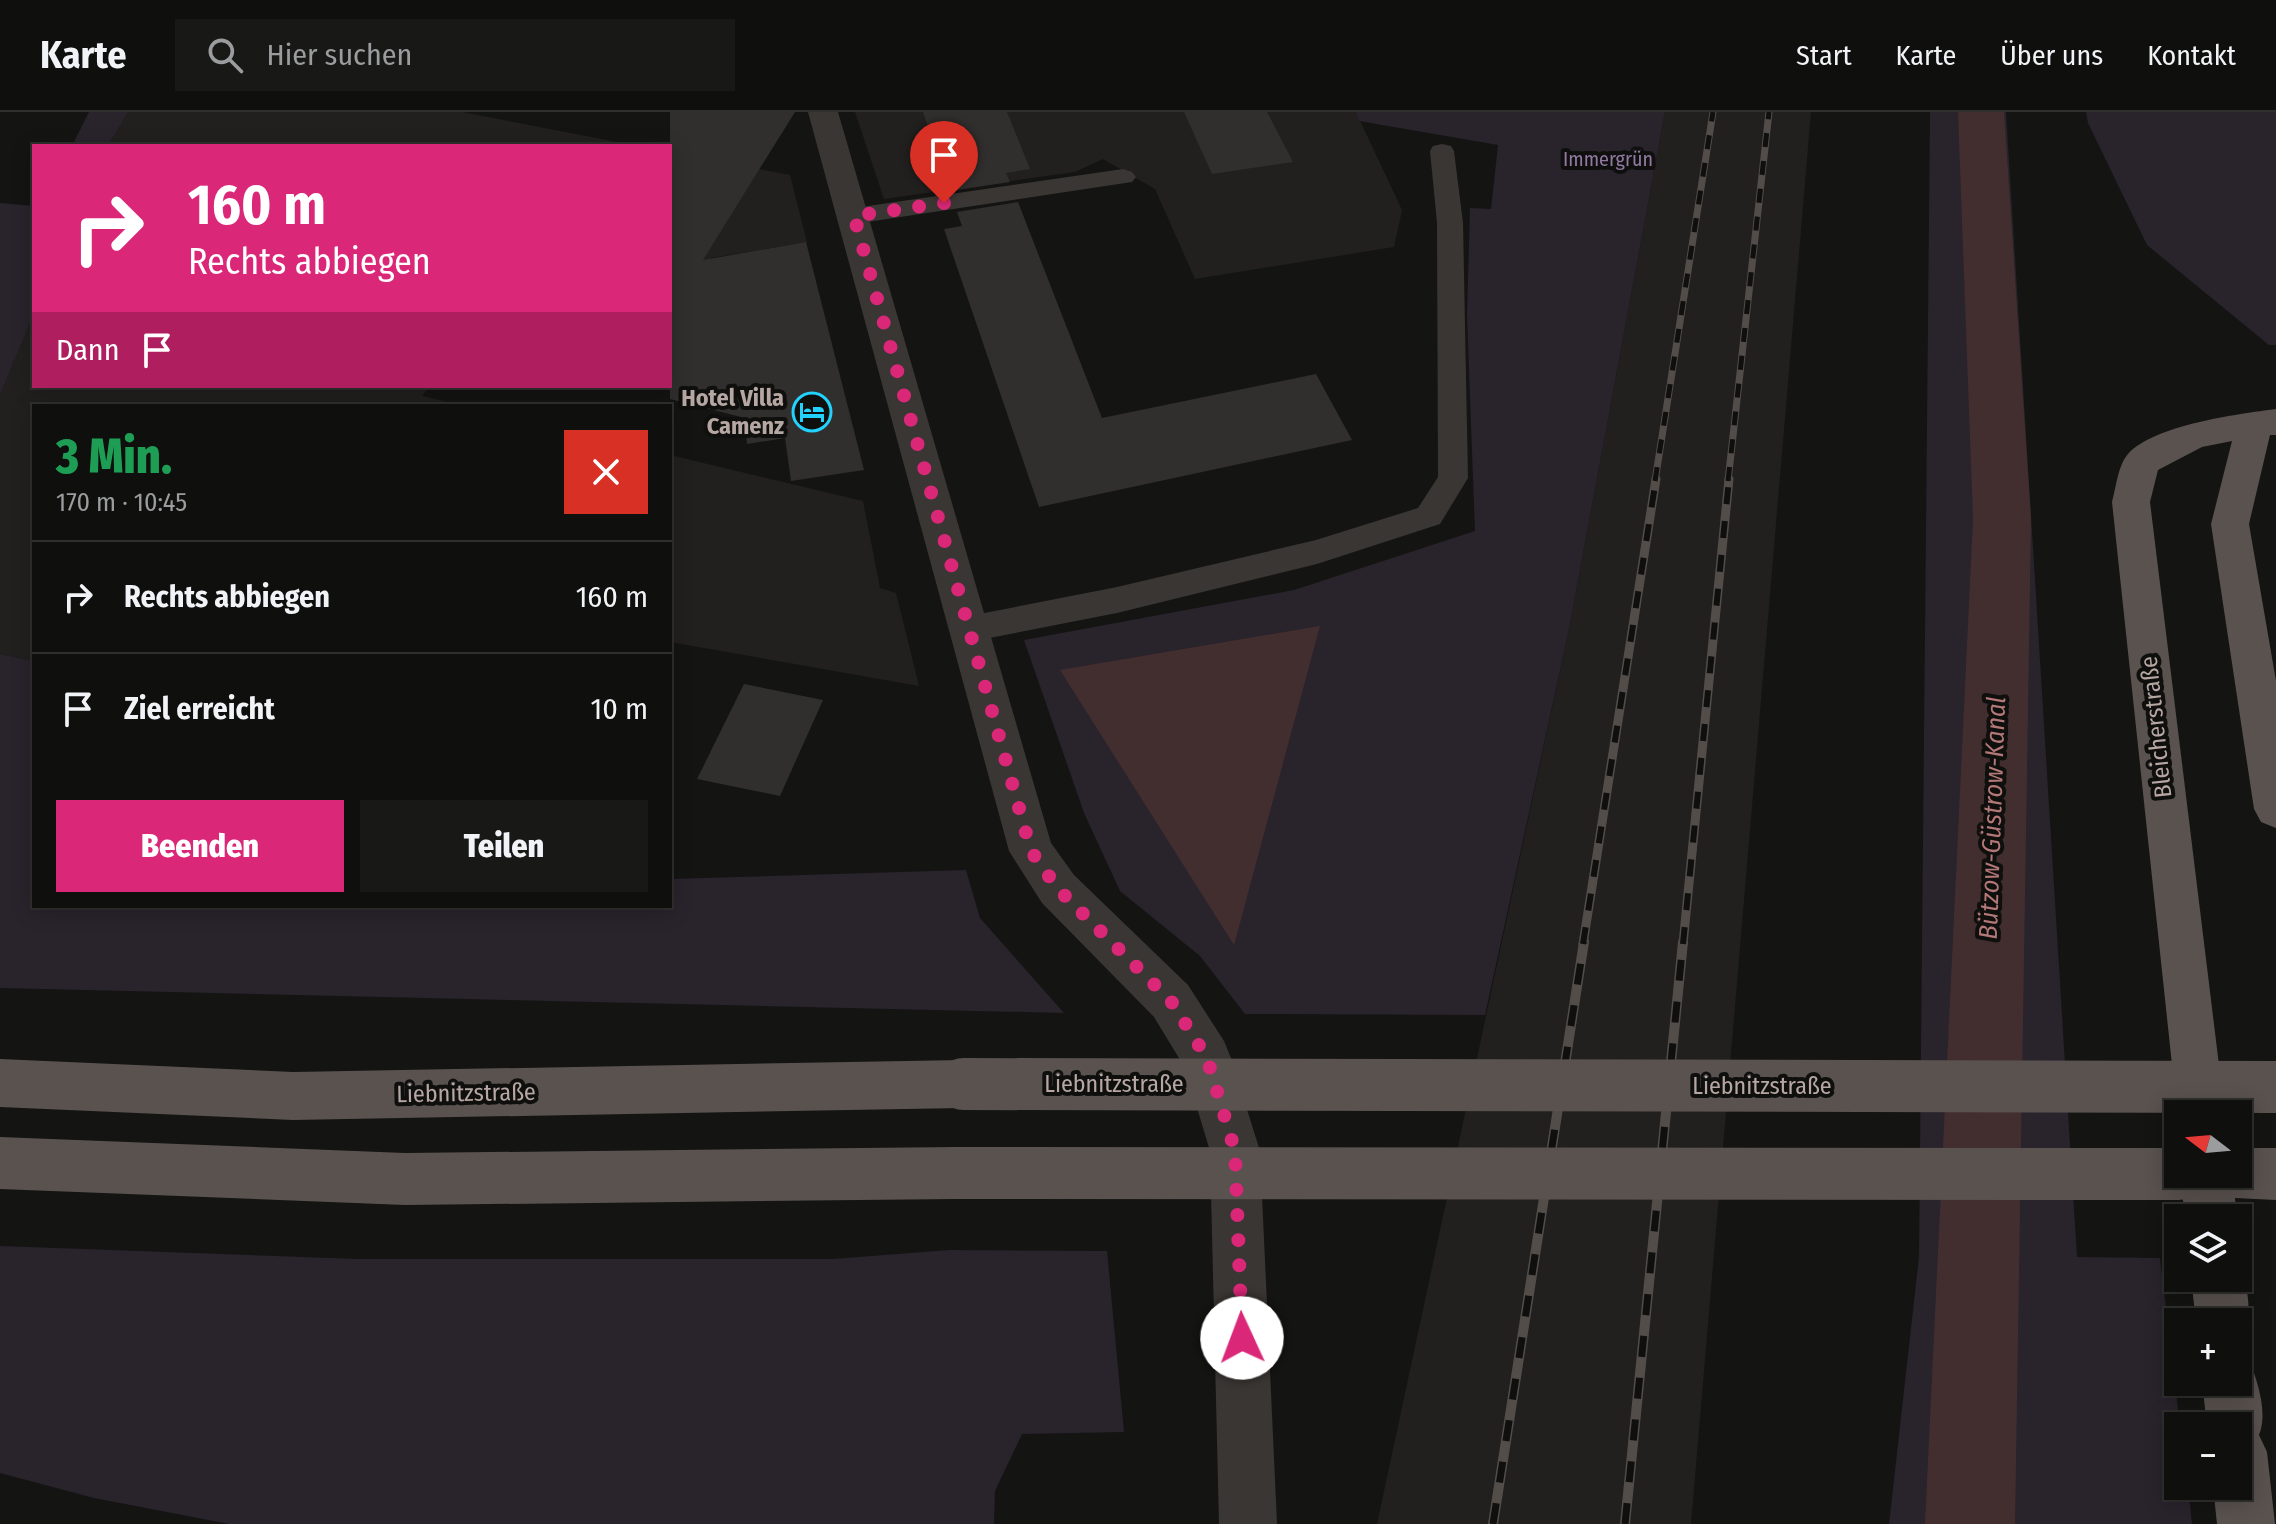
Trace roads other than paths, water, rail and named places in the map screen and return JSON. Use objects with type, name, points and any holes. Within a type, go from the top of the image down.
[{"type":"main road","name":"Bleicherstraße","points":[[2266,424],[2242,465],[2230,524],[2276,809]]},
{"type":"main road","name":"Bleicherstraße","points":[[2198,1100],[2131,502],[2141,463],[2168,445],[2202,434],[2266,424]]},
{"type":"main road","name":"Liebnitzstraße","points":[[0,1083],[293,1096],[963,1084],[2276,1087]]},
{"type":"main road","points":[[0,1163],[405,1179],[956,1173],[2164,1174]]},
{"type":"main road","points":[[2252,1174],[2276,1174]]},
{"type":"main road","points":[[2243,1500],[2246,1524]]},
{"type":"street","points":[[823,112],[1031,851],[1058,889],[1171,1001],[1207,1058],[1235,1151],[1248,1524]]},
{"type":"lane","points":[[969,629],[1117,600],[1317,552],[1429,516],[1453,478],[1450,223],[1442,151]]},
{"type":"lane","points":[[854,216],[1123,177]]},
{"type":"waterway","name":"Bützow-Güstrow-Kanal","points":[[1970,1524],[2002,519],[1981,112]]},
{"type":"railway","points":[[1655,481],[1713,112]]},
{"type":"railway","points":[[1728,481],[1769,112]]},
{"type":"railway","points":[[1583,944],[1656,479]]},
{"type":"railway","points":[[1683,944],[1729,479]]},
{"type":"railway","points":[[1493,1524],[1584,942]]},
{"type":"railway","points":[[1625,1524],[1683,942]]},
{"type":"place","name":"Hotel Villa Camenz","points":[[812,412]]},
{"type":"park label","name":"Immergrün","points":[[1608,159]]}]
